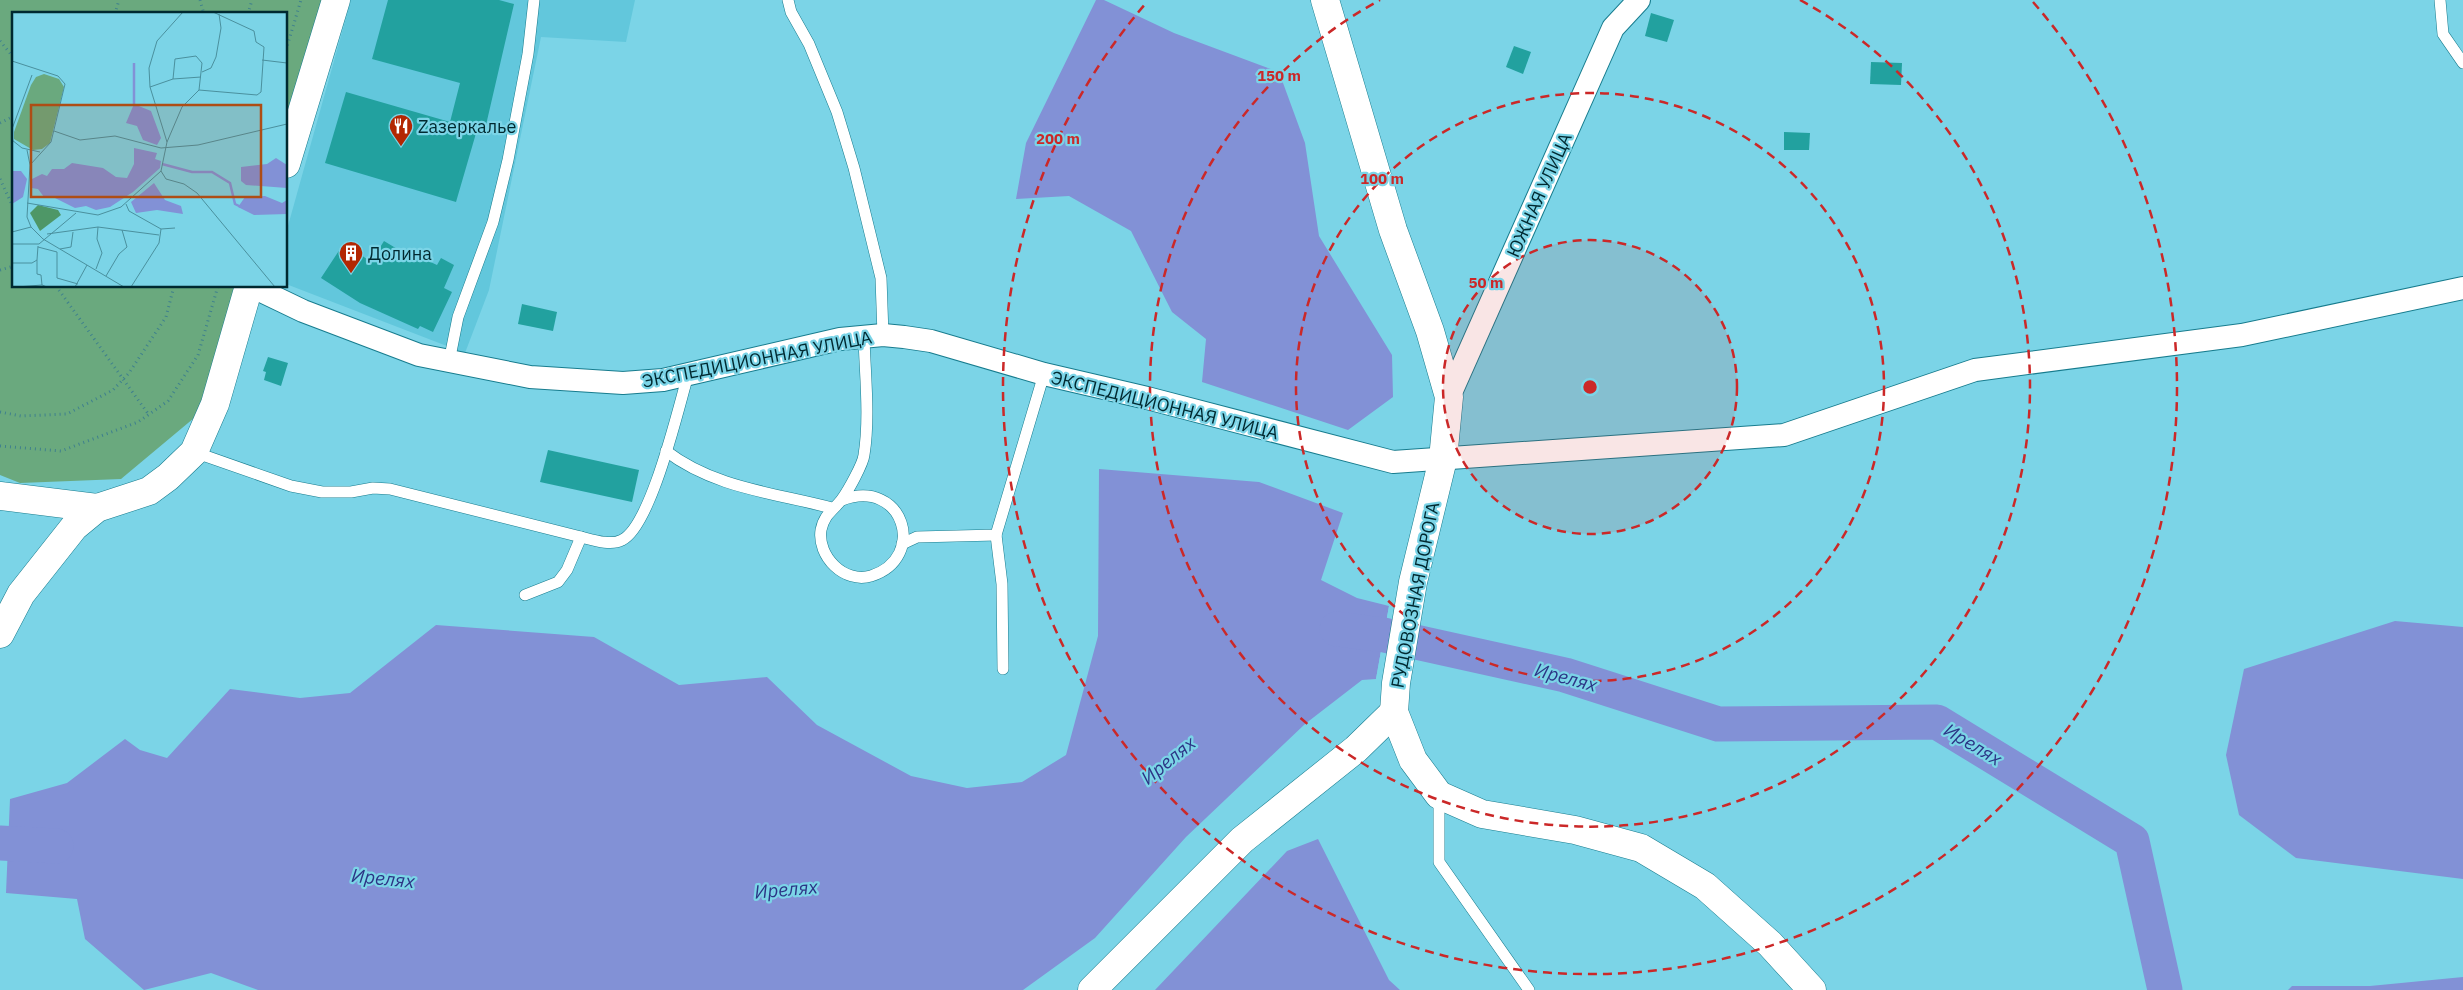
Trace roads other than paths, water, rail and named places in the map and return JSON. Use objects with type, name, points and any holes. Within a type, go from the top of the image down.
[{"type":"street","points":[[288,157],[336,0]]},
{"type":"street","name":"РУДОВОЗНАЯ ДОРОГА","points":[[1325,0],[1393,230],[1430,331],[1449,397],[1443,459],[1409,609],[1396,683],[1394,712],[1413,760],[1439,795],[1482,814],[1575,830],[1641,848],[1705,886],[1770,944],[1812,990]]},
{"type":"street","name":"ЮЖНАЯ УЛИЦА","points":[[1449,397],[1613,28],[1639,0]]},
{"type":"street","points":[[0,634],[20,594],[51,553],[74,527],[97,508],[149,490],[168,477],[194,452],[215,404],[249,288]]},
{"type":"street","name":"ЭКСПЕДИЦИОННАЯ УЛИЦА","points":[[254,288],[303,311],[419,355],[530,377],[623,383],[688,375],[840,339],[873,336],[931,341],[1044,374],[1147,398],[1393,462],[1784,435],[1975,370],[2242,335],[2463,288]]},
{"type":"street","points":[[0,496],[97,508]]},
{"type":"street","points":[[1092,990],[1242,840],[1356,749],[1394,712]]},
{"type":"lane","points":[[449,362],[458,317],[493,222],[508,160],[528,54],[534,0]]},
{"type":"lane","points":[[788,0],[837,112],[854,168],[881,278],[866,408],[864,456],[842,500]]},
{"type":"lane","points":[[2440,0],[2444,34],[2463,63]]},
{"type":"lane","points":[[1003,669],[1002,584],[996,535],[1044,374]]},
{"type":"lane","points":[[194,452],[291,486],[322,492],[351,492],[373,488],[390,489],[581,537],[605,542],[621,541],[633,532],[642,519],[666,451],[688,375]]},
{"type":"lane","points":[[666,451],[700,474],[740,487],[773,492],[832,508]]},
{"type":"lane","points":[[854,495],[868,495],[880,499],[891,506],[901,524],[902,544],[898,556],[890,566],[880,573],[868,577],[855,576],[843,572],[833,565],[825,555],[821,543],[821,530],[825,518],[832,508],[842,500],[854,495]]},
{"type":"lane","points":[[902,544],[917,537],[996,535]]},
{"type":"lane","points":[[525,595],[558,582],[567,570],[581,537]]},
{"type":"lane","points":[[1439,795],[1439,862],[1529,990]]},
{"type":"water","points":[[1096,0],[1104,0],[1174,33],[1279,72],[1305,143],[1319,236],[1392,355],[1393,397],[1348,430],[1202,382],[1206,339],[1172,312],[1131,231],[1069,196],[1016,199],[1026,143]]},
{"type":"water","points":[[1099,469],[1259,482],[1343,513],[1321,580],[1357,598],[1389,606],[1376,679],[1362,680],[1305,724],[1186,837],[1095,938],[1023,990],[258,990],[211,973],[144,990],[85,939],[77,899],[6,893],[10,799],[67,783],[125,739],[140,750],[167,758],[230,689],[300,698],[350,693],[436,625],[594,637],[679,685],[767,677],[817,725],[911,776],[967,788],[1022,782],[1066,755],[1098,636]]},
{"type":"water","points":[[2395,621],[2463,627],[2463,879],[2296,858],[2239,815],[2226,755],[2244,669]]},
{"type":"water","points":[[1318,839],[1389,980],[1400,990],[1155,990],[1287,851]]},
{"type":"water","points":[[2463,977],[2463,990],[2288,990],[2292,986],[2370,986]]},
{"type":"waterway","name":"Ирелях","points":[[1337,629],[1384,635],[1565,675],[1718,724],[1937,722],[2132,841],[2165,990]]},
{"type":"waterway","name":"Ирелях","points":[[0,843],[56,846]]},
{"type":"place","name":"Zазеркалье","points":[[401,147]]},
{"type":"place","name":"Долина","points":[[351,274]]}]
